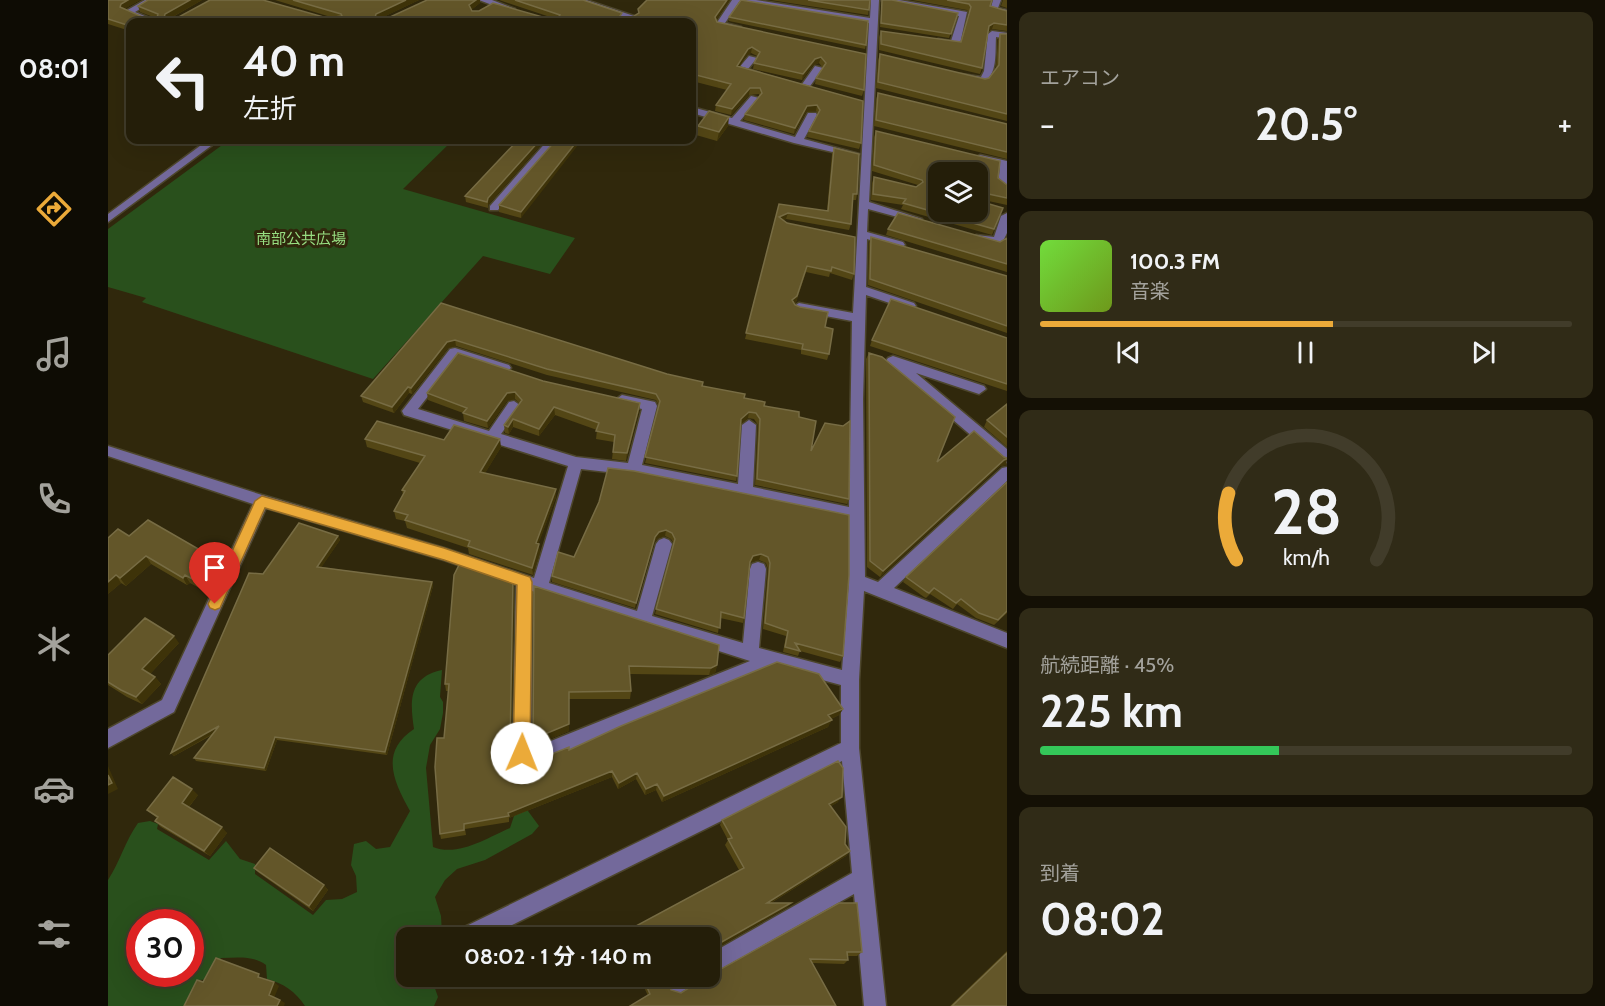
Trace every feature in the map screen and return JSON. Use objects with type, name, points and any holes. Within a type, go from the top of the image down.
[{"type":"street","points":[[142,18],[129,14],[151,0]]},
{"type":"street","points":[[577,0],[632,18]]},
{"type":"street","points":[[736,0],[720,24],[745,30]]},
{"type":"street","points":[[740,0],[877,28]]},
{"type":"street","points":[[875,0],[877,28],[871,55],[868,97],[872,131],[865,156],[869,176],[858,237],[860,318],[876,355],[1006,458]]},
{"type":"street","points":[[885,0],[964,14],[955,44],[931,40]]},
{"type":"street","points":[[997,0],[993,9],[1006,12]]},
{"type":"street","points":[[486,4],[522,13]]},
{"type":"street","points":[[958,75],[983,80],[989,71],[992,34],[1006,36]]},
{"type":"street","points":[[752,58],[743,71],[764,77]]},
{"type":"street","points":[[816,90],[800,86],[818,68]]},
{"type":"street","points":[[734,122],[754,98]]},
{"type":"street","points":[[696,111],[798,141],[865,156]]},
{"type":"street","points":[[798,141],[812,115]]},
{"type":"street","points":[[108,219],[209,144]]},
{"type":"street","points":[[494,208],[550,144]]},
{"type":"street","points":[[970,155],[1005,164],[1003,185],[1006,188]]},
{"type":"street","points":[[863,204],[929,223]]},
{"type":"street","points":[[974,235],[998,240],[1006,216]]},
{"type":"street","points":[[858,237],[906,248]]},
{"type":"street","points":[[860,289],[928,312]]},
{"type":"street","points":[[798,307],[860,318]]},
{"type":"street","points":[[522,374],[455,352],[409,411],[576,464],[634,469],[856,514]]},
{"type":"street","points":[[876,355],[979,390]]},
{"type":"street","points":[[875,1006],[850,748],[850,680],[857,581],[856,399],[876,355]]},
{"type":"street","points":[[608,396],[650,406],[634,469]]},
{"type":"street","points":[[492,437],[514,406]]},
{"type":"street","points":[[745,493],[749,425]]},
{"type":"street","points":[[108,451],[262,501],[444,554],[750,653],[850,680]]},
{"type":"street","points":[[576,464],[532,584],[522,753],[528,759],[774,659]]},
{"type":"street","points":[[880,591],[1006,472]]},
{"type":"street","points":[[108,739],[168,706],[262,501]]},
{"type":"street","points":[[643,619],[664,544]]},
{"type":"street","points":[[750,653],[758,569]]},
{"type":"street","points":[[857,581],[1006,641]]},
{"type":"street","points":[[485,927],[850,748]]},
{"type":"street","points":[[720,959],[862,878]]},
{"type":"green space","name":"南部公共広場","points":[[224,144],[449,144],[403,189],[575,238],[550,274],[483,256],[373,379],[142,302],[146,298],[108,287],[108,229]]},
{"type":"green space","points":[[442,670],[440,697],[443,702],[443,713],[440,729],[430,745],[426,768],[433,847],[452,850],[482,841],[510,828],[514,816],[521,809],[528,811],[539,826],[532,834],[485,860],[457,869],[445,880],[435,897],[442,927],[396,927],[396,987],[434,987],[438,997],[434,1006],[305,1006],[289,989],[267,979],[266,965],[250,958],[221,958],[209,979],[204,980],[204,909],[126,909],[126,987],[197,987],[188,1006],[108,1006],[108,880],[138,823],[150,821],[158,824],[157,829],[209,860],[226,841],[240,859],[255,864],[255,874],[313,915],[326,900],[342,899],[357,892],[356,876],[351,865],[354,844],[366,841],[376,849],[390,847],[410,811],[395,778],[393,757],[396,747],[414,729],[412,700],[417,685],[423,678]]},
{"type":"building","points":[[108,0],[128,0],[120,7],[145,18],[126,18],[126,25],[108,19]]},
{"type":"building","points":[[148,0],[190,0],[165,14],[164,18],[157,18],[158,14],[138,6]]},
{"type":"building","points":[[210,0],[263,0],[327,18],[177,18]]},
{"type":"building","points":[[293,0],[406,0],[376,14],[375,18],[327,18],[342,16]]},
{"type":"building","points":[[427,0],[476,0],[469,5],[472,11],[479,11],[493,3],[546,18],[388,18]]},
{"type":"building","points":[[515,0],[583,0],[622,13],[620,16],[622,18],[558,18],[560,15]]},
{"type":"building","points":[[647,0],[727,0],[715,17],[717,22],[866,54],[864,90],[816,78],[826,63],[821,57],[815,59],[803,74],[754,63],[760,52],[752,47],[748,49],[737,66],[863,101],[861,143],[809,131],[820,110],[817,105],[807,106],[795,128],[745,114],[762,93],[760,88],[750,88],[732,109],[716,105],[731,84],[696,75],[696,18],[631,18],[639,13],[638,9]]},
{"type":"building","points":[[741,0],[868,21],[866,45],[729,17]]},
{"type":"building","points":[[808,0],[870,0],[869,10]]},
{"type":"building","points":[[882,0],[958,13],[951,34],[881,23]]},
{"type":"building","points":[[947,0],[992,0],[990,6],[1007,11],[1007,25],[994,23],[989,26],[982,68],[881,44],[881,31],[961,42],[971,7],[969,4]]},
{"type":"building","points":[[1000,34],[1007,34],[1007,114],[878,82],[880,54],[985,79],[989,78],[999,65]]},
{"type":"building","points":[[878,93],[1007,124],[1007,152],[876,120]]},
{"type":"building","points":[[709,111],[729,117],[719,132],[698,126]]},
{"type":"building","points":[[876,131],[1000,161],[998,178],[1007,185],[1007,198],[988,194],[988,162],[928,162],[928,210],[903,203],[906,199],[873,194],[874,177],[916,187],[923,182],[874,165]]},
{"type":"building","points":[[514,144],[536,144],[488,198],[487,202],[465,196]]},
{"type":"building","points":[[552,144],[575,144],[521,212],[499,205]]},
{"type":"building","points":[[834,148],[859,154],[857,194],[853,194],[851,224],[788,213],[779,217],[787,223],[855,237],[854,274],[832,267],[831,271],[807,266],[797,296],[792,300],[800,307],[828,312],[825,327],[833,329],[829,354],[802,349],[803,344],[746,333],[779,204],[828,211]]},
{"type":"building","points":[[988,204],[1003,208],[994,229],[970,222],[988,222]]},
{"type":"building","points":[[898,213],[1000,242],[1007,238],[1007,264],[888,229]]},
{"type":"building","points":[[871,237],[1007,276],[1007,326],[870,279]]},
{"type":"building","points":[[891,299],[1007,338],[1007,384],[872,340]]},
{"type":"building","points":[[441,303],[667,374],[703,382],[702,386],[745,394],[744,398],[765,402],[764,406],[799,412],[799,417],[816,421],[811,451],[825,423],[843,426],[850,421],[849,499],[757,479],[760,419],[756,413],[749,412],[741,419],[737,476],[645,457],[660,401],[656,394],[547,369],[455,340],[447,342],[411,388],[408,387],[392,407],[361,396]]},
{"type":"building","points":[[458,353],[543,381],[640,403],[627,453],[613,452],[615,435],[596,431],[599,423],[554,407],[539,429],[513,419],[508,427],[504,425],[522,400],[515,392],[507,393],[487,421],[463,413],[467,408],[427,393]]},
{"type":"building","points":[[869,353],[882,357],[955,417],[937,462],[974,431],[1007,458],[883,571],[870,561]]},
{"type":"building","points":[[1007,404],[1007,437],[987,420]]},
{"type":"building","points":[[377,421],[444,440],[454,425],[500,439],[480,472],[556,489],[536,543],[539,544],[532,568],[468,546],[470,541],[405,520],[408,515],[394,511],[405,491],[402,490],[425,456],[365,439]]},
{"type":"building","points":[[608,468],[634,471],[849,515],[849,575],[843,656],[795,643],[800,651],[785,647],[788,631],[765,623],[770,563],[768,557],[761,554],[753,556],[750,562],[744,618],[721,612],[720,628],[656,609],[675,539],[672,533],[666,530],[659,532],[655,537],[636,603],[552,576],[558,552],[574,557],[599,502]]},
{"type":"building","points":[[1007,482],[1007,611],[998,620],[979,613],[961,599],[956,603],[934,588],[929,593],[906,577]]},
{"type":"building","points":[[148,520],[214,558],[198,582],[185,575],[183,578],[146,556],[120,578],[116,575],[108,582],[108,538],[118,529],[129,536]]},
{"type":"building","points":[[299,523],[338,536],[317,567],[432,582],[385,752],[275,737],[264,768],[194,758],[219,726],[171,753],[249,573],[263,574]]},
{"type":"building","points":[[461,561],[513,579],[510,747],[520,760],[527,764],[569,747],[569,750],[621,726],[777,662],[819,674],[843,709],[828,715],[832,720],[664,796],[657,784],[646,789],[637,773],[619,783],[612,771],[508,813],[509,816],[464,824],[464,830],[440,834],[435,767],[437,738],[444,738],[449,684],[445,684],[454,575]]},
{"type":"building","points":[[534,586],[719,645],[717,665],[711,668],[629,666],[631,691],[569,692],[569,724],[533,739]]},
{"type":"building","points":[[145,618],[174,636],[142,669],[155,677],[136,697],[108,682],[108,655]]},
{"type":"building","points":[[838,761],[843,768],[842,797],[829,804],[846,827],[845,844],[850,851],[767,903],[791,903],[720,943],[720,927],[634,927],[744,868],[728,839],[732,838],[722,820]]},
{"type":"building","points":[[173,777],[192,789],[182,803],[222,827],[204,851],[155,821],[158,817],[147,810]]},
{"type":"building","points":[[270,848],[324,885],[309,906],[254,868]]},
{"type":"building","points":[[839,903],[857,903],[862,952],[847,952],[848,960],[810,959],[836,1006],[630,1006],[650,994],[647,987],[670,987],[671,990],[681,993],[690,987],[720,987],[720,970]]},
{"type":"building","points":[[1007,953],[1007,1006],[952,1006]]},
{"type":"building","points":[[216,958],[274,982],[269,995],[280,1000],[277,1006],[184,1006],[194,987],[204,987],[204,980]]},
{"type":"route","points":[[215,604],[262,501],[444,554],[524,582],[522,753]]}]
